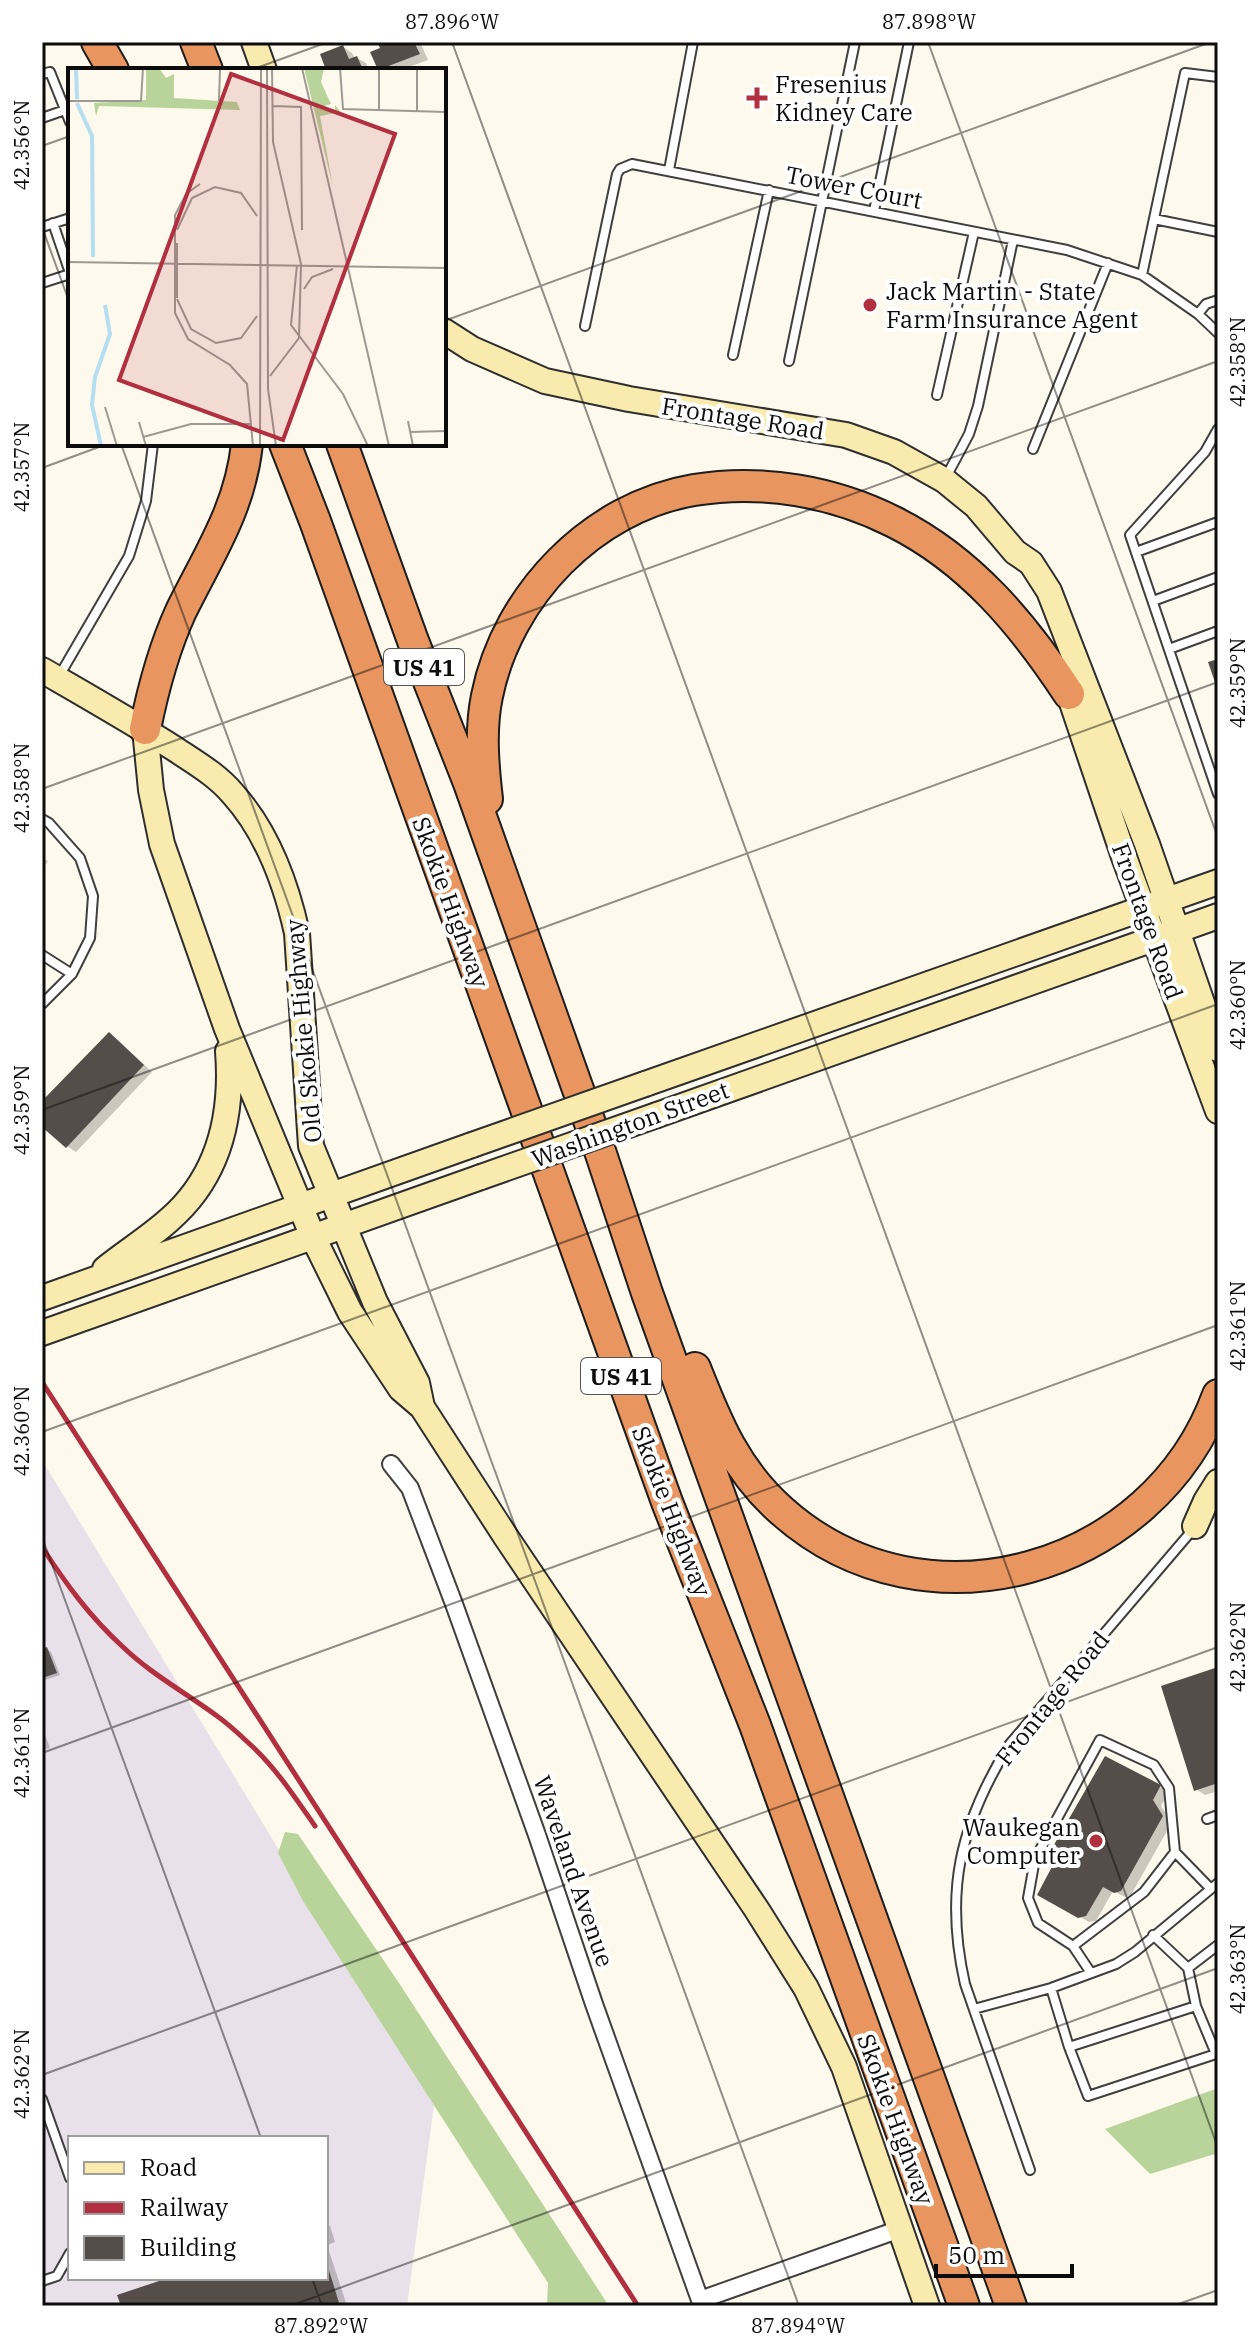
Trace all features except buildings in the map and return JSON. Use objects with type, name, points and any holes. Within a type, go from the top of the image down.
[{"type":"highway","points":[[97,42],[112,68]]},
{"type":"highway","points":[[196,42],[206,68]]},
{"type":"highway","points":[[145,729],[152,690],[181,612],[231,512],[244,470],[247,446]]},
{"type":"highway","name":"Skokie Highway","points":[[286,446],[667,1502],[760,1740],[964,2306]]},
{"type":"highway","name":"Skokie Highway","points":[[343,446],[413,641],[469,783],[601,1154],[652,1308],[1011,2306]]},
{"type":"highway","points":[[507,890],[488,810],[482,757],[486,697],[500,652],[521,610],[563,558],[607,524],[666,497],[693,490],[743,485],[795,490],[837,499],[896,523],[937,547],[994,595],[1069,694]]},
{"type":"highway","points":[[601,1154],[663,1292],[721,1433],[736,1460],[784,1513],[814,1536],[848,1553],[892,1569],[944,1576],[982,1576],[1039,1565],[1087,1545],[1120,1526],[1162,1488],[1196,1443],[1218,1395]]},
{"type":"main road","points":[[254,42],[263,68]]},
{"type":"main road","name":"Frontage Road","points":[[446,332],[472,349],[545,381],[629,399],[846,435],[894,452],[944,480],[976,506],[1015,552],[1031,563],[1049,591],[1166,900],[1166,935],[1218,1111]]},
{"type":"main road","name":"Frontage Road","points":[[1015,552],[1014,565],[1031,590],[1046,625],[1143,908],[1166,935],[1218,1049]]},
{"type":"main road","name":"Old Skokie Highway","points":[[50,674],[206,768],[234,794],[262,834],[291,904],[298,948],[311,1146],[375,1302],[417,1383],[422,1407]]},
{"type":"main road","points":[[145,729],[151,790],[162,844],[227,1029],[313,1237],[350,1312],[401,1389],[422,1407],[806,1988],[844,2067],[927,2306]]},
{"type":"main road","name":"Washington Street","points":[[51,1295],[1218,882]]},
{"type":"main road","name":"Washington Street","points":[[42,1333],[1218,916]]},
{"type":"main road","points":[[91,1281],[170,1219],[208,1175],[229,1108],[227,1029]]},
{"type":"main road","name":"Frontage Road","points":[[1195,1526],[1218,1482]]},
{"type":"main road","name":"Frontage Road","points":[[1195,1526],[1218,1505]]},
{"type":"street","name":"Waveland Avenue","points":[[391,1464],[410,1488],[454,1604],[700,2300],[900,2229]]},
{"type":"lane","points":[[669,170],[693,42]]},
{"type":"lane","points":[[789,361],[855,42]]},
{"type":"lane","points":[[874,211],[909,42]]},
{"type":"lane","points":[[42,74],[50,72],[68,117]]},
{"type":"lane","points":[[1142,275],[1185,73],[1218,77]]},
{"type":"lane","points":[[42,118],[65,110]]},
{"type":"lane","name":"Tower Court","points":[[585,326],[617,174],[620,169],[632,164],[1067,250],[1142,275],[1198,314],[1218,333]]},
{"type":"lane","points":[[733,355],[769,190]]},
{"type":"lane","points":[[42,227],[68,219]]},
{"type":"lane","points":[[1154,219],[1218,232]]},
{"type":"lane","points":[[53,223],[68,267]]},
{"type":"lane","points":[[937,395],[974,232]]},
{"type":"lane","points":[[944,480],[969,434],[978,406],[1013,240]]},
{"type":"lane","points":[[1033,449],[1108,263]]},
{"type":"lane","points":[[42,283],[68,274]]},
{"type":"lane","points":[[1198,314],[1206,304],[1218,300]]},
{"type":"lane","points":[[1218,429],[1205,452],[1130,535],[1218,794]]},
{"type":"lane","points":[[50,674],[129,556],[146,501],[153,446]]},
{"type":"lane","points":[[1136,552],[1218,522]]},
{"type":"lane","points":[[1153,601],[1218,577]]},
{"type":"lane","points":[[1169,649],[1218,631]]},
{"type":"lane","points":[[42,819],[80,858],[93,896],[90,938],[72,974],[42,1004]]},
{"type":"lane","points":[[42,955],[72,974]]},
{"type":"lane","name":"Frontage Road","points":[[1030,2170],[974,2009],[959,1956],[956,1891],[961,1854],[972,1815],[988,1779],[1009,1745],[1195,1526]]},
{"type":"lane","points":[[1073,1946],[1144,1892],[1175,1852],[1169,1788],[1154,1765],[1100,1740],[1035,1859],[1028,1898],[1038,1923],[1073,1946],[1091,1973]]},
{"type":"lane","points":[[1207,1819],[1218,1815]]},
{"type":"lane","points":[[974,2009],[1051,1988],[1116,1964],[1135,1952],[1214,1886],[1175,1852]]},
{"type":"lane","points":[[1051,1988],[1088,2096],[1217,2053],[1196,2006],[1188,1968],[1153,1935]]},
{"type":"lane","points":[[1188,1968],[1218,1945]]},
{"type":"lane","points":[[1069,2047],[1196,2006]]},
{"type":"lane","points":[[42,2099],[68,2172]]},
{"type":"lane","points":[[42,2281],[57,2276],[68,2257]]},
{"type":"shaded area","points":[[42,1460],[434,2105],[407,2306],[42,2306]]},
{"type":"green space","points":[[285,1832],[298,1834],[609,2306],[547,2306],[548,2283],[303,1901],[278,1853]]},
{"type":"green space","points":[[1218,2088],[1218,2153],[1150,2174],[1105,2129]]},
{"type":"railway","points":[[42,1382],[638,2306]]},
{"type":"railway","points":[[42,1547],[79,1600],[111,1636],[145,1666],[222,1720],[254,1748],[279,1776],[315,1826]]},
{"type":"place","name":"Fresenius Kidney Care","points":[[757,98]]},
{"type":"place","name":"Jack Martin - State Farm Insurance Agent","points":[[870,305]]},
{"type":"place","name":"Waukegan Computer","points":[[1096,1841]]}]
